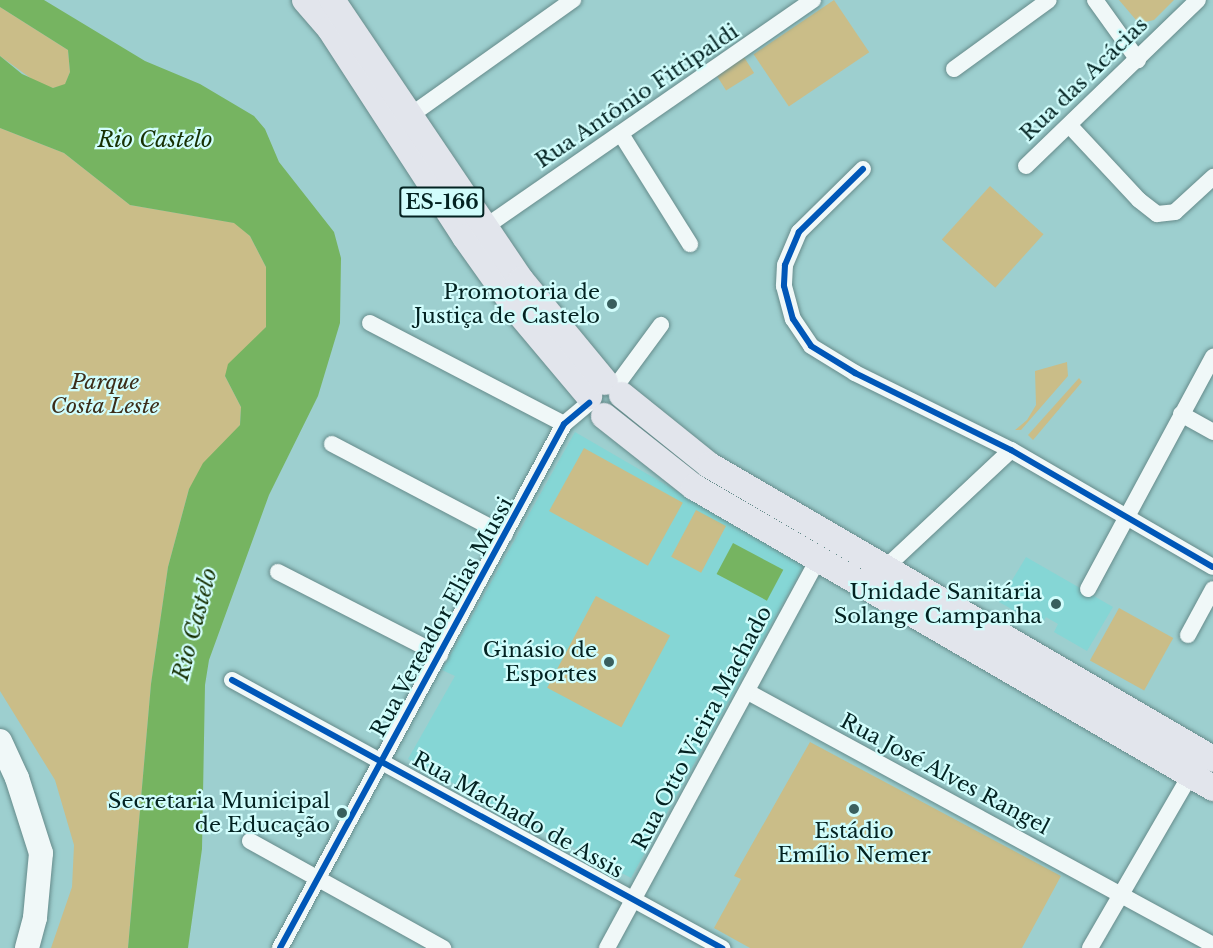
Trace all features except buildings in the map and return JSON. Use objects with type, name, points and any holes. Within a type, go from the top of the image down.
[{"type":"main road","name":"ES-166","points":[[305,0],[336,16],[411,115],[485,227],[604,396],[709,465],[884,568],[1202,762],[1213,788]]},
{"type":"main road","name":"ES-166","points":[[336,16],[465,237],[519,312],[694,487],[818,560],[1202,762]]},
{"type":"main road","points":[[694,487],[709,465]]},
{"type":"main road","points":[[0,741],[17,778],[41,853],[35,918],[27,948]]},
{"type":"street","points":[[411,115],[573,0]]},
{"type":"street","name":"Rua Antônio Fittipaldi","points":[[485,227],[813,0]]},
{"type":"street","points":[[954,69],[1049,0]]},
{"type":"street","points":[[1095,0],[1138,60]]},
{"type":"street","name":"Rua das Acácias","points":[[1026,166],[1198,0]]},
{"type":"street","points":[[1070,126],[1139,201],[1157,214],[1175,212],[1213,177]]},
{"type":"street","points":[[621,134],[690,244]]},
{"type":"street","points":[[863,169],[817,212],[790,248],[783,286],[793,319],[811,346],[1011,450],[1213,567]]},
{"type":"street","points":[[370,323],[564,424]]},
{"type":"street","name":"Rua Vereador Elias Mussi","points":[[280,948],[564,424],[604,396],[661,325]]},
{"type":"street","points":[[1088,589],[1213,357]]},
{"type":"street","points":[[1181,414],[1213,432]]},
{"type":"street","points":[[332,444],[505,535]]},
{"type":"street","points":[[884,568],[1011,450]]},
{"type":"street","name":"Rua Otto Vieira Machado","points":[[607,948],[818,560]]},
{"type":"street","points":[[278,572],[440,655]]},
{"type":"street","points":[[1188,635],[1213,589]]},
{"type":"street","name":"Rua Machado de Assis","points":[[232,680],[636,898],[722,948]]},
{"type":"street","name":"Rua José Alves Rangel","points":[[747,692],[1213,945]]},
{"type":"street","points":[[1090,948],[1202,762]]},
{"type":"street","points":[[250,841],[443,948]]},
{"type":"shaded area","points":[[575,432],[804,565],[631,878],[408,759],[455,676],[442,670]]},
{"type":"shaded area","name":"Unidade Sanitária Solange Campanha","points":[[1026,557],[1113,607],[1087,651],[1054,632],[1058,624],[1046,617],[1041,626],[999,602]]},
{"type":"green space","points":[[834,0],[869,52],[789,106],[754,54]]},
{"type":"green space","points":[[1119,0],[1174,0],[1154,20],[1145,22],[1136,20]]},
{"type":"green space","points":[[0,7],[68,50],[70,72],[65,85],[53,88],[40,85],[0,56]]},
{"type":"green space","points":[[744,57],[754,73],[726,91],[716,74]]},
{"type":"green space","name":"Parque Costa Leste","points":[[0,128],[64,153],[130,205],[235,223],[250,236],[266,267],[266,327],[225,376],[241,407],[240,425],[189,489],[168,567],[151,684],[128,948],[51,948],[72,887],[74,845],[55,780],[0,691]]},
{"type":"green space","points":[[990,186],[1044,234],[995,288],[942,240]]},
{"type":"green space","points":[[1067,362],[1068,376],[1021,430],[1015,430],[1027,420],[1036,405],[1035,371]]},
{"type":"green space","points":[[1079,378],[1082,382],[1033,440],[1028,435]]},
{"type":"green space","points":[[584,448],[683,503],[648,566],[549,511]]},
{"type":"green space","points":[[696,510],[726,526],[701,573],[671,557]]},
{"type":"green space","name":"Ginásio de Esportes","points":[[596,596],[670,635],[621,727],[547,688]]},
{"type":"green space","points":[[1119,608],[1173,638],[1144,691],[1090,660]]},
{"type":"green space","name":"Estádio Emílio Nemer","points":[[810,742],[1061,876],[1022,948],[750,948],[714,928],[741,879],[734,876]]},
{"type":"water","name":"Rio Castelo","points":[[0,0],[44,0],[145,61],[200,84],[254,116],[265,129],[279,162],[334,232],[341,258],[340,323],[318,396],[269,495],[209,660],[205,685],[202,849],[188,948],[128,948],[151,684],[168,567],[189,489],[203,463],[240,425],[241,407],[225,376],[228,364],[266,327],[266,267],[250,236],[234,223],[130,205],[64,153],[0,128],[0,56],[22,74],[53,88],[65,84],[70,72],[68,50],[0,7]]},
{"type":"water","points":[[733,543],[783,570],[767,601],[717,574]]},
{"type":"cycle path","points":[[863,169],[799,232],[785,265],[784,286],[793,319],[811,346],[855,373],[1011,450],[1213,567]]},
{"type":"cycle path","points":[[280,948],[564,424],[589,403]]},
{"type":"cycle path","points":[[232,680],[722,948]]},
{"type":"place","name":"Promotoria de Justiça de Castelo","points":[[612,304]]},
{"type":"place","name":"Unidade Sanitária Solange Campanha","points":[[1056,604]]},
{"type":"place","name":"Ginásio de Esportes","points":[[609,662]]},
{"type":"place","name":"Estádio Emílio Nemer","points":[[854,809]]},
{"type":"place","name":"Secretaria Municipal de Educação","points":[[342,813]]}]
